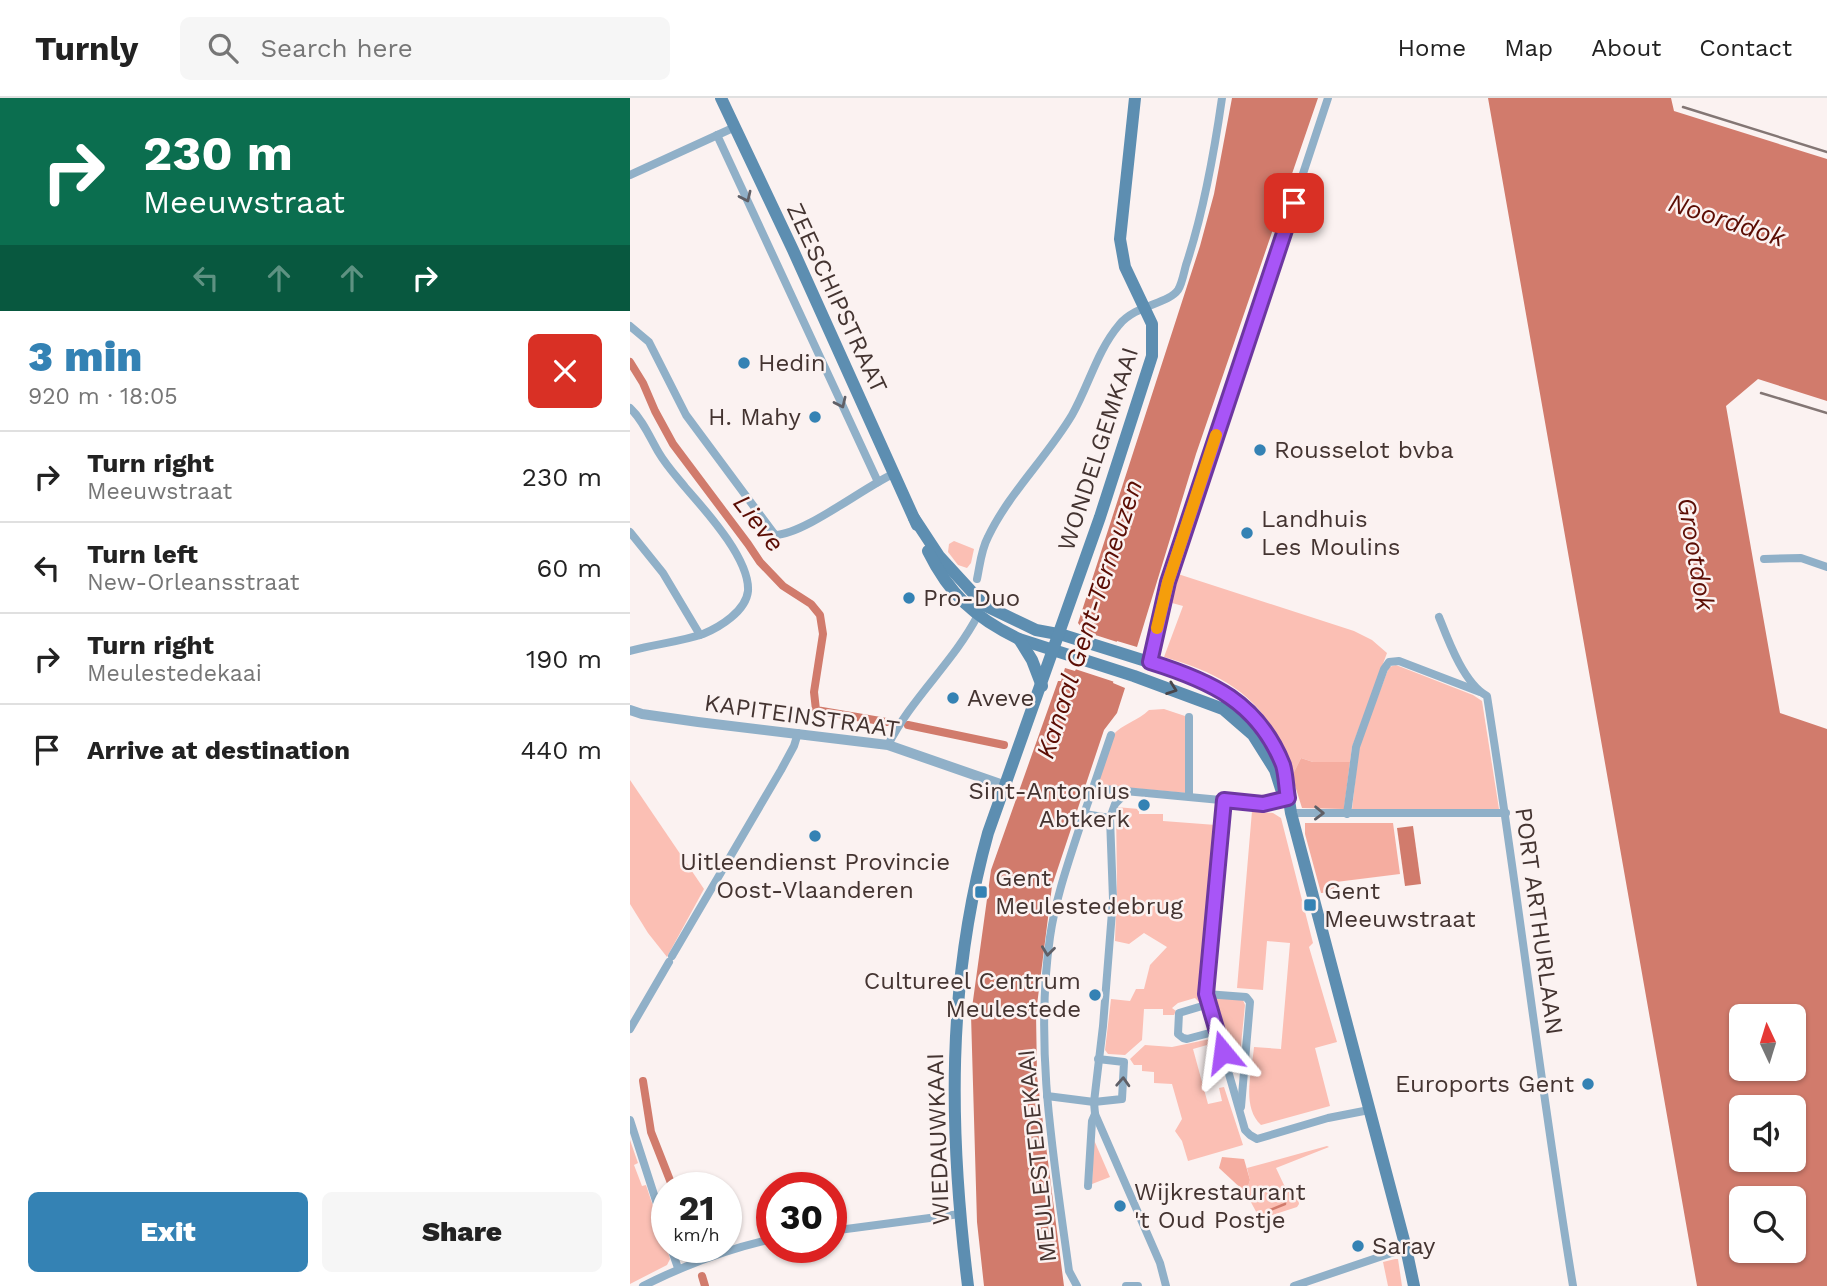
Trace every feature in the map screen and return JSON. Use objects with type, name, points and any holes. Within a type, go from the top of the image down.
[{"type":"main road","name":"ZEESCHIPSTRAAT","points":[[721,98],[928,550],[958,598],[978,615],[1019,639],[1212,704],[1234,717],[1253,735],[1265,752],[1281,789],[1288,798]]},
{"type":"main road","name":"WONDELGEMKAAI","points":[[1006,786],[1100,517],[1152,356],[1152,324],[1125,267],[1120,239],[1135,98]]},
{"type":"main road","name":"ZEESCHIPSTRAAT","points":[[914,517],[939,556],[984,605],[1036,630],[1084,641],[1200,678],[1222,690],[1248,710],[1269,737],[1284,767],[1288,798]]},
{"type":"main road","points":[[1019,639],[1032,660],[1042,686]]},
{"type":"main road","name":"WIEDAUWKAAI","points":[[968,1286],[955,1158],[954,1090],[959,992],[978,869],[1006,786]]},
{"type":"main road","points":[[1288,798],[1414,1286]]},
{"type":"street","points":[[977,579],[983,548],[994,525],[1057,441],[1104,346],[1119,324],[1134,311],[1178,290],[1204,196],[1222,98]]},
{"type":"street","points":[[1143,660],[1328,98]]},
{"type":"street","points":[[630,175],[734,127]]},
{"type":"street","points":[[717,135],[878,481]]},
{"type":"street","points":[[630,326],[649,342],[686,415],[775,535],[785,534],[806,524],[895,473]]},
{"type":"street","points":[[630,408],[638,416],[661,456],[718,526],[738,558],[748,593],[745,601],[728,621],[700,635],[630,650]]},
{"type":"street","points":[[630,532],[663,573],[700,635]]},
{"type":"street","points":[[1764,559],[1801,558],[1827,566]]},
{"type":"street","points":[[888,745],[908,708],[947,661],[978,615]]},
{"type":"street","name":"PORT ARTHURLAAN","points":[[1439,617],[1455,655],[1480,692],[1487,696],[1573,1286]]},
{"type":"street","points":[[1347,814],[1356,747],[1384,669],[1389,662],[1399,661],[1480,692]]},
{"type":"street","name":"KAPITEINSTRAAT","points":[[630,710],[675,719],[888,745],[1006,786]]},
{"type":"street","points":[[1189,717],[1189,796]]},
{"type":"street","points":[[630,1029],[781,770],[794,746],[797,733]]},
{"type":"street","points":[[1111,735],[1093,788],[1263,804],[1288,798]]},
{"type":"street","name":"MEULESTEDEKAAI","points":[[1077,1286],[1069,1271],[1047,1096],[1043,1007],[1051,935],[1064,877],[1093,788]]},
{"type":"street","points":[[1126,791],[1115,804],[1110,818],[1113,899],[1094,1102],[1095,1114],[1160,1263],[1166,1286]]},
{"type":"street","points":[[1224,800],[1206,994],[1245,1130],[1257,1139],[1328,1118],[1369,1110]]},
{"type":"street","points":[[1291,813],[1506,813]]},
{"type":"street","points":[[1084,814],[1110,818]]},
{"type":"street","points":[[1206,994],[1246,997],[1250,1002],[1240,1110]]},
{"type":"street","points":[[1209,1004],[1179,1013],[1178,1034],[1187,1039],[1217,1031]]},
{"type":"street","points":[[1047,1096],[1094,1102],[1122,1099],[1124,1062],[1098,1059]]},
{"type":"street","points":[[1229,1074],[1245,1071]]},
{"type":"street","points":[[1088,1186],[1092,1121],[1095,1114]]},
{"type":"street","points":[[630,1120],[651,1185]]},
{"type":"street","points":[[847,1229],[960,1214]]},
{"type":"street","points":[[643,1286],[678,1268],[756,1243]]},
{"type":"street","points":[[1294,1286],[1406,1248]]},
{"type":"street","points":[[676,1263],[678,1268]]},
{"type":"street","points":[[1126,1286],[1138,1286]]},
{"type":"shaded area","points":[[954,541],[974,549],[967,568],[958,565],[948,552],[949,544]]},
{"type":"shaded area","points":[[1178,574],[1354,631],[1372,640],[1387,653],[1352,747],[1350,762],[1313,762],[1301,758],[1292,776],[1274,731],[1247,697],[1210,674],[1164,657],[1183,606],[1172,603]]},
{"type":"shaded area","points":[[1396,665],[1482,701],[1499,809],[1352,809],[1359,746],[1389,667]]},
{"type":"shaded area","points":[[1164,709],[1185,716],[1186,793],[1099,785],[1097,783],[1104,758],[1113,735],[1149,710]]},
{"type":"shaded area","points":[[1301,758],[1313,762],[1350,762],[1344,809],[1302,808],[1292,776]]},
{"type":"shaded area","points":[[630,780],[704,889],[667,957],[630,904]]},
{"type":"shaded area","points":[[1116,807],[1139,809],[1139,814],[1163,814],[1163,821],[1216,825],[1201,992],[1203,999],[1199,1002],[1195,998],[1178,1003],[1172,1008],[1176,1011],[1174,1015],[1163,1015],[1163,1009],[1144,1009],[1142,1040],[1125,1055],[1108,1054],[1105,1050],[1111,999],[1130,1001],[1136,989],[1144,989],[1150,965],[1167,947],[1144,933],[1129,944],[1115,941]]},
{"type":"shaded area","points":[[1252,811],[1273,813],[1281,818],[1313,943],[1309,947],[1337,1042],[1315,1048],[1330,1106],[1261,1125],[1251,1109],[1249,1099],[1254,1047],[1281,1049],[1290,943],[1267,941],[1263,990],[1237,988]]},
{"type":"shaded area","points":[[1305,823],[1393,823],[1400,874],[1336,882],[1333,892],[1321,893],[1305,834]]},
{"type":"shaded area","points":[[1217,997],[1243,1000],[1245,1005],[1239,1064],[1236,1067],[1229,1066],[1212,1000]]},
{"type":"shaded area","points":[[1210,1039],[1215,1055],[1210,1056],[1207,1045],[1193,1049],[1208,1104],[1222,1101],[1219,1088],[1224,1087],[1243,1145],[1188,1161],[1182,1141],[1175,1131],[1182,1119],[1172,1084],[1154,1083],[1154,1072],[1142,1071],[1142,1065],[1134,1065],[1130,1059],[1145,1045],[1172,1047]]},
{"type":"shaded area","points":[[630,1140],[638,1163],[634,1165],[651,1200],[651,1263],[668,1263],[630,1284]]},
{"type":"shaded area","points":[[1094,1140],[1110,1177],[1092,1184]]},
{"type":"shaded area","points":[[1329,1147],[1276,1168],[1284,1185],[1298,1198],[1299,1204],[1260,1219],[1246,1193],[1250,1180],[1247,1168]]},
{"type":"shaded area","points":[[1222,1157],[1244,1159],[1250,1180],[1246,1193],[1219,1168]]},
{"type":"shaded area","points":[[1398,1259],[1402,1286],[1388,1286],[1383,1262]]},
{"type":"water","name":"Kanaal Gent-Terneuzen","points":[[1232,98],[1318,98],[1196,454],[1137,647],[1117,641],[1106,676],[1114,679],[1113,683],[1125,688],[1117,713],[1104,730],[1052,886],[1036,1013],[1037,1076],[1064,1286],[984,1286],[977,1222],[971,1015],[991,870],[1058,681],[1061,681],[1065,668],[1075,671],[1077,667],[1084,669],[1096,634],[1082,628],[1078,623],[1200,246],[1214,194]]},
{"type":"water","points":[[1488,98],[1671,98],[1674,111],[1827,159],[1827,401],[1758,379],[1726,406],[1780,713],[1827,729],[1827,1286],[1697,1286]]},
{"type":"water","points":[[1413,826],[1421,884],[1405,886],[1397,828]]},
{"type":"pier","points":[[1086,632],[1139,649],[1119,645],[1110,674],[1117,676],[1117,681],[1127,686],[1075,669],[1077,663],[1082,665],[1092,636]]},
{"type":"waterway","name":"Lieve","points":[[630,362],[673,444],[760,562],[783,586],[811,604],[820,615],[823,634],[814,692],[816,710],[886,722]]},
{"type":"waterway","points":[[908,725],[1004,745]]},
{"type":"waterway","name":"Lieve","points":[[643,1081],[651,1132],[667,1172]]},
{"type":"waterway","points":[[1270,1210],[1285,1204],[1285,1194]]},
{"type":"waterway","name":"Lieve","points":[[702,1276],[705,1286]]},
{"type":"railway","points":[[1683,107],[1827,152]]},
{"type":"railway","points":[[1761,393],[1827,413]]},
{"type":"slow traffic","points":[[1157,628],[1168,582],[1216,435]]},
{"type":"place","name":"Hedin","points":[[744,363]]},
{"type":"place","name":"H. Mahy","points":[[815,417]]},
{"type":"place","name":"Rousselot bvba","points":[[1260,450]]},
{"type":"place","name":"Landhuis Les Moulins","points":[[1247,533]]},
{"type":"place","name":"Pro-Duo","points":[[909,598]]},
{"type":"place","name":"Aveve","points":[[953,698]]},
{"type":"place","name":"Sint-Antonius Abtkerk","points":[[1144,805]]},
{"type":"place","name":"Uitleendienst Provincie Oost-Vlaanderen","points":[[815,836]]},
{"type":"place","name":"Gent Meulestedebrug","points":[[981,892]]},
{"type":"place","name":"Gent Meeuwstraat","points":[[1310,905]]},
{"type":"place","name":"Cultureel Centrum Meulestede","points":[[1095,995]]},
{"type":"place","name":"Euroports Gent","points":[[1588,1084]]},
{"type":"place","name":"Wijkrestaurant 't Oud Postje","points":[[1120,1206]]},
{"type":"place","name":"Saray","points":[[1358,1246]]},
{"type":"route","points":[[1223,1052],[1206,994],[1224,800],[1263,804],[1288,798],[1284,767],[1269,737],[1240,702],[1200,678],[1150,662],[1168,582],[1294,203]]},
{"type":"water label","name":"Noorddok","points":[[1727,220]]},
{"type":"water label","name":"Grootdok","points":[[1696,554]]}]
